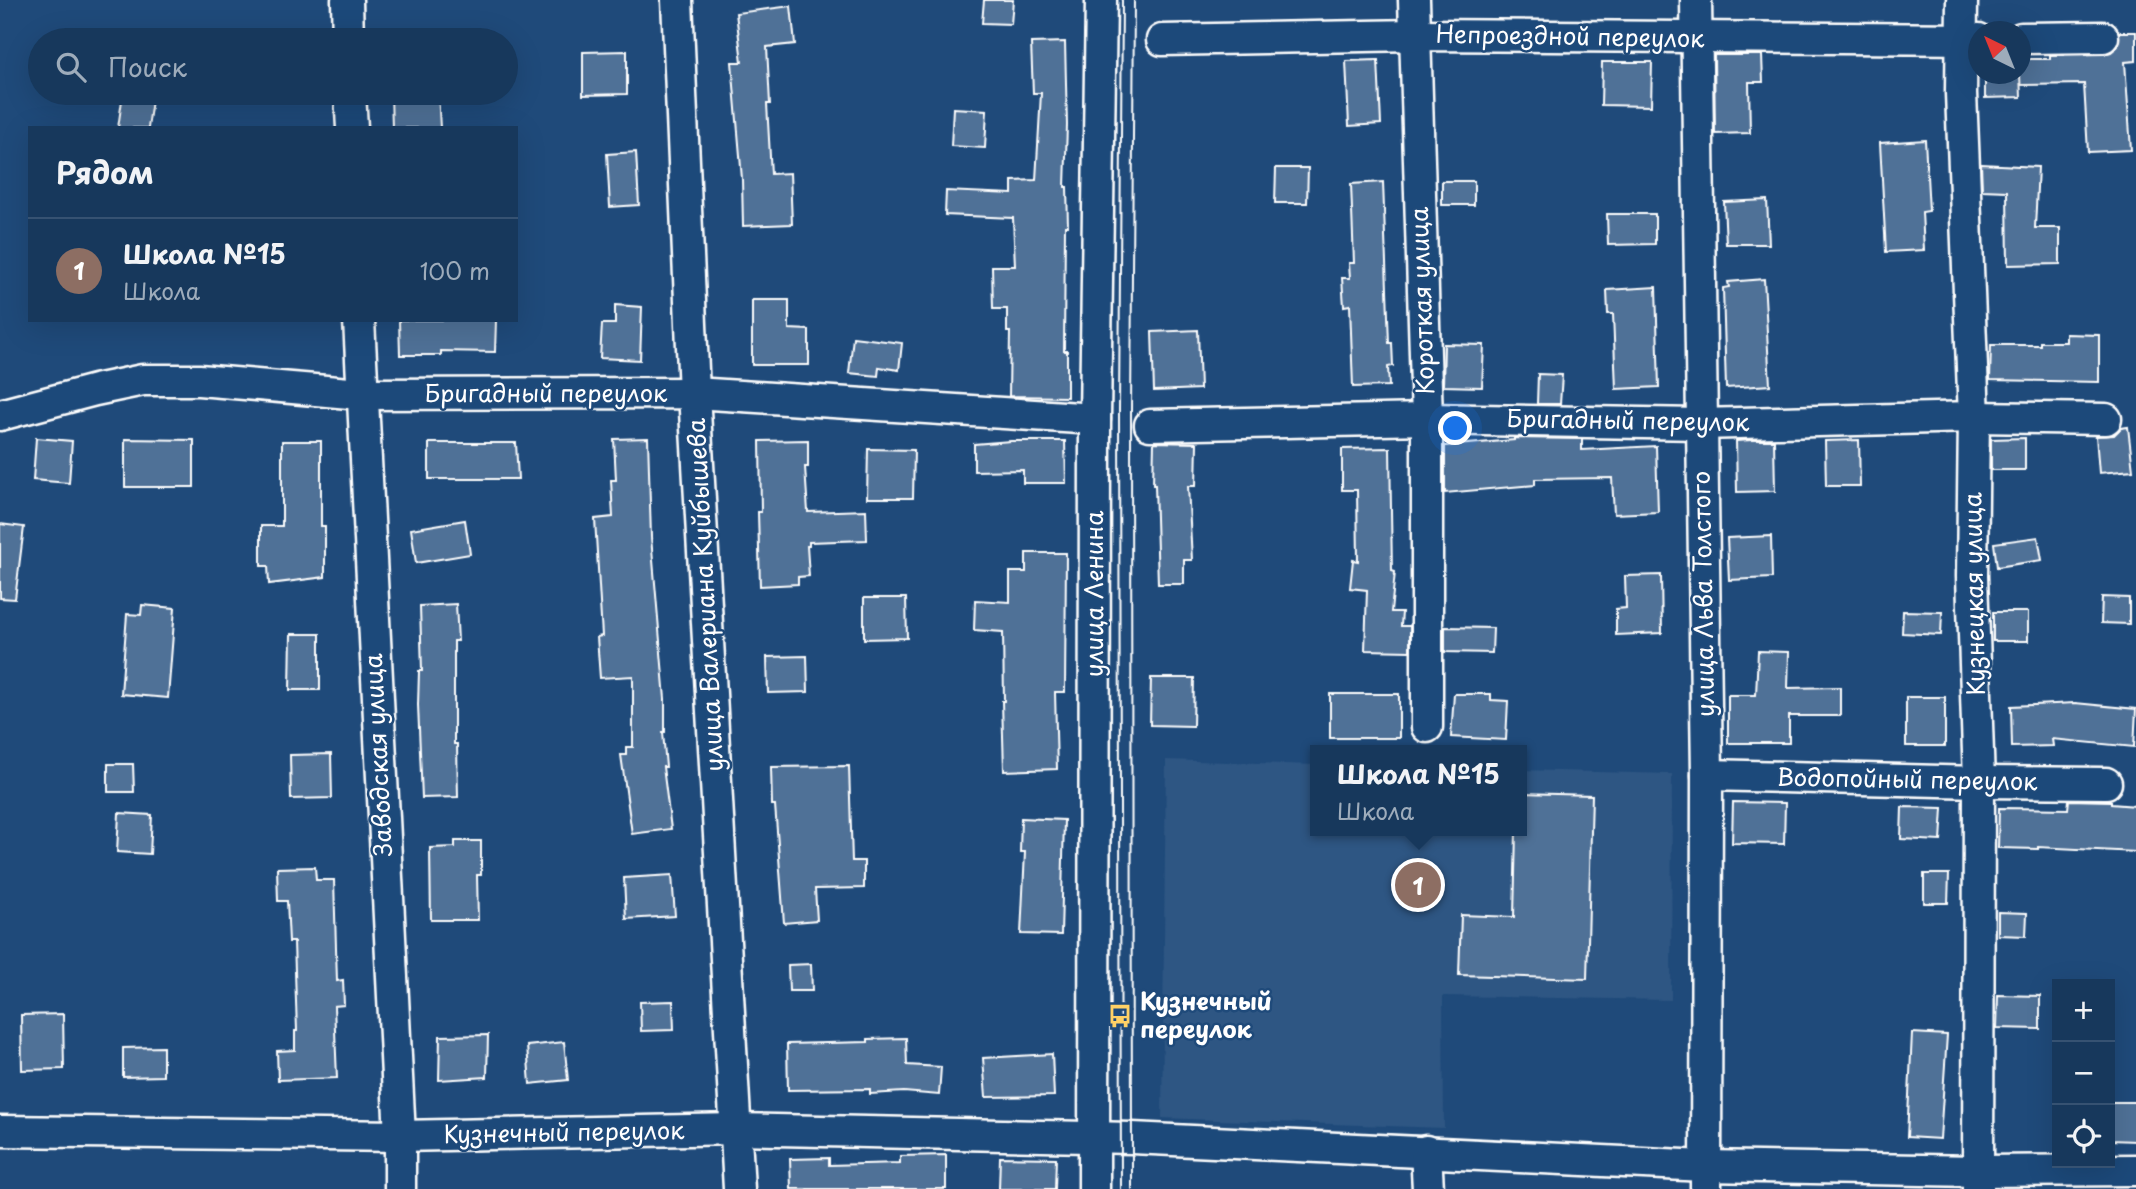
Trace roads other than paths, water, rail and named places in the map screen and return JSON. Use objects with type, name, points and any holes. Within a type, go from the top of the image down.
[{"type":"street","points":[[347,0],[348,28]]},
{"type":"street","name":"улица Валериана Куйбышева","points":[[677,0],[694,393],[738,1189]]},
{"type":"street","name":"улица Ленина","points":[[1094,1189],[1095,419],[1101,0]]},
{"type":"street","name":"Короткая улица","points":[[1414,0],[1427,419],[1427,727]]},
{"type":"street","name":"улица Льва Толстого","points":[[1696,0],[1707,775],[1706,1177]]},
{"type":"street","name":"Кузнецкая улица","points":[[1962,0],[1968,29]]},
{"type":"street","name":"Непроездной переулок","points":[[1162,40],[1415,35],[1968,39]]},
{"type":"street","points":[[2031,38],[2103,37]]},
{"type":"street","name":"Кузнецкая улица","points":[[1968,51],[1961,93],[1974,417],[1972,576],[1979,782],[1977,1180]]},
{"type":"street","points":[[351,105],[352,126]]},
{"type":"street","name":"Заводская улица","points":[[359,322],[400,1136],[400,1189]]},
{"type":"street","name":"Бригадный переулок","points":[[0,415],[143,380],[199,380],[361,394],[694,393],[1095,419]]},
{"type":"street","name":"Бригадный переулок","points":[[1150,425],[1427,419],[1700,424],[1974,417],[2106,418]]},
{"type":"street","name":"Водопойный переулок","points":[[1707,775],[2106,783]]},
{"type":"street","name":"Кузнечный переулок","points":[[0,1131],[400,1136],[736,1129],[1094,1138],[1426,1151],[1706,1177],[1977,1180],[2136,1170]]},
{"type":"street","points":[[1426,1151],[1428,1189]]},
{"type":"tram line","points":[[1121,1189],[1119,410],[1122,0]]},
{"type":"tram line","points":[[1132,1189],[1131,411],[1134,0]]},
{"type":"place","name":"Школа №15","points":[[1418,885]]},
{"type":"place","name":"Кузнечный переулок","points":[[1120,1016]]}]
